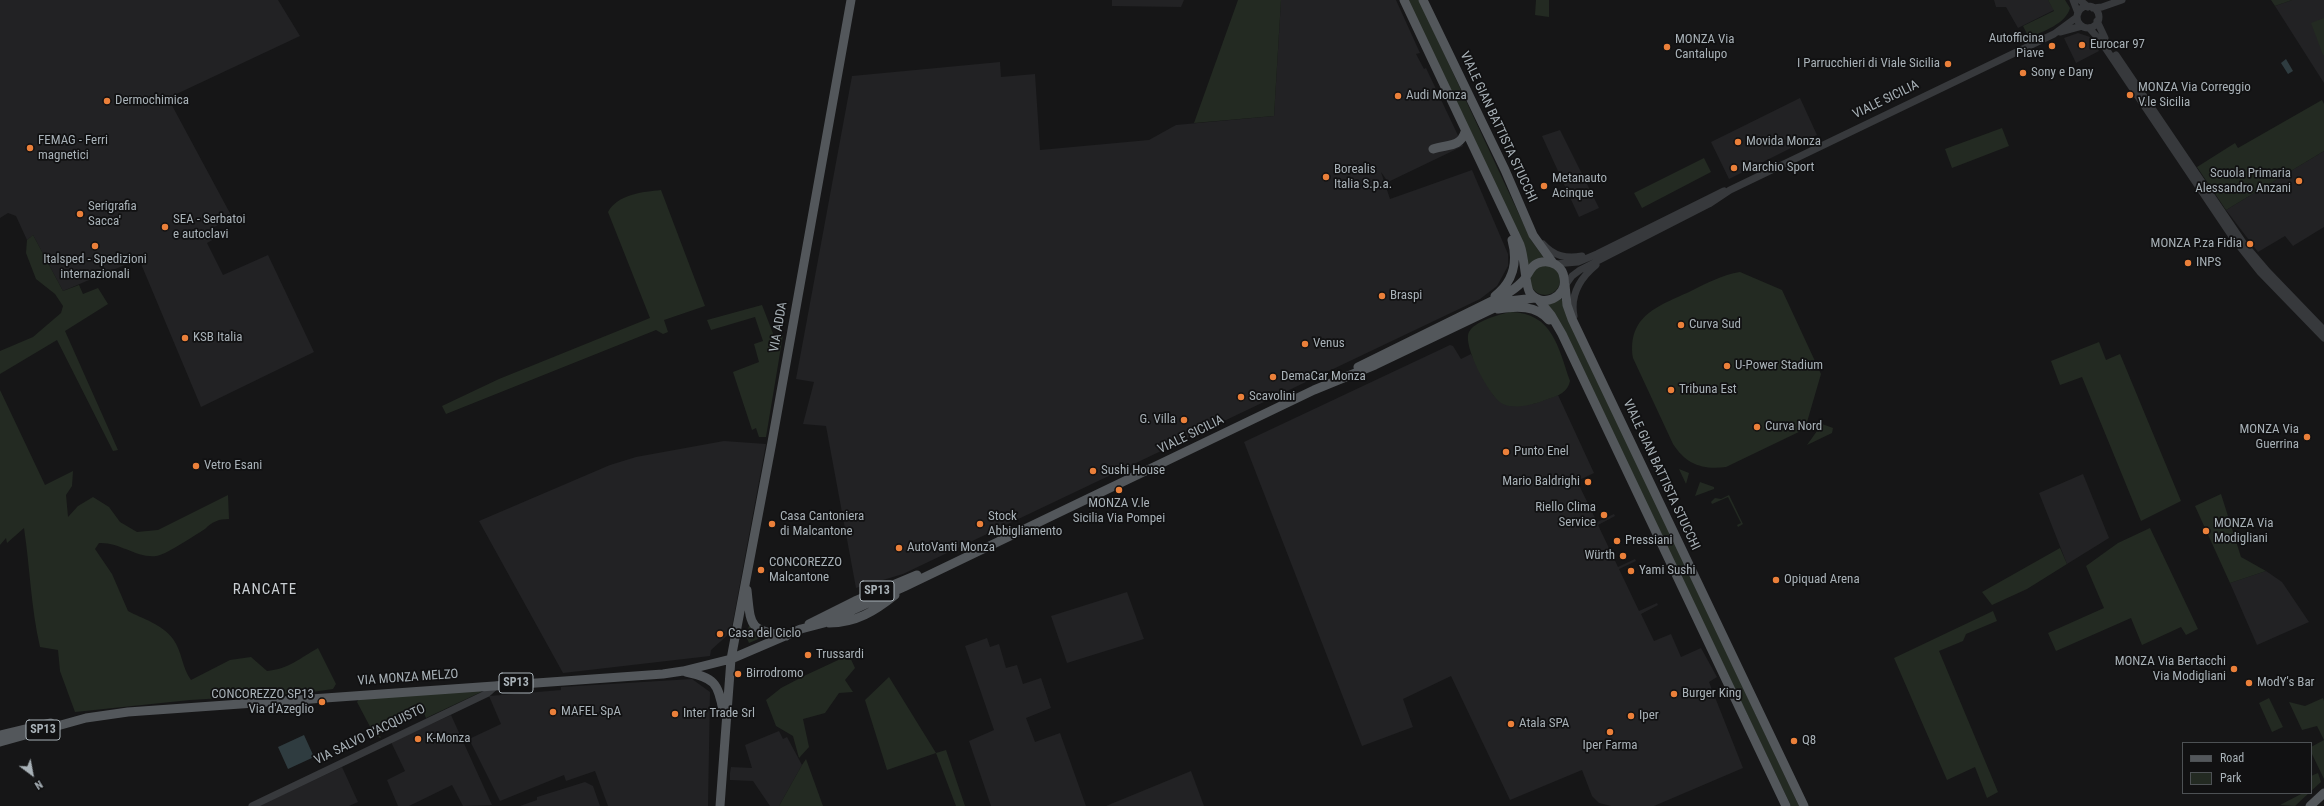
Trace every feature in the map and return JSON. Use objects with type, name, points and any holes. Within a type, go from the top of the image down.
[{"type":"main road","name":"VIA ADDA","points":[[725,726],[731,659],[772,442],[851,0]]},
{"type":"main road","points":[[1404,0],[1522,252],[1527,276],[1527,288],[1551,315],[1562,334],[1786,806]]},
{"type":"main road","name":"VIALE GIAN BATTISTA STUCCHI","points":[[1423,0],[1538,246],[1563,272],[1567,305],[1577,328],[1804,806]]},
{"type":"main road","points":[[1433,149],[1454,145],[1462,140],[1465,132]]},
{"type":"main road","points":[[1467,313],[1502,291],[1512,277],[1515,252],[1506,218]]},
{"type":"main road","points":[[1527,276],[1530,269],[1537,264],[1544,262],[1554,264]]},
{"type":"main road","name":"VIALE SICILIA","points":[[1328,384],[1374,357],[1509,293],[1527,276]]},
{"type":"main road","points":[[1537,298],[1546,300],[1554,298],[1564,285]]},
{"type":"main road","name":"VIALE SICILIA","points":[[801,629],[824,623],[853,610],[862,600],[904,587],[1328,384],[1382,362],[1510,301],[1537,298]]},
{"type":"main road","points":[[1484,313],[1500,309],[1530,308],[1542,313],[1562,334]]},
{"type":"main road","name":"VIALE SICILIA","points":[[731,659],[787,636],[821,617],[862,600],[901,581],[956,561]]},
{"type":"main road","points":[[745,583],[749,612],[755,626],[764,632],[787,636]]},
{"type":"main road","points":[[824,623],[852,621],[865,615],[904,587]]},
{"type":"main road","points":[[862,600],[871,609],[865,615],[857,616],[853,610],[862,600]]},
{"type":"main road","name":"VIA MONZA MELZO","points":[[86,718],[145,710],[682,671],[731,659]]},
{"type":"main road","points":[[682,671],[704,676],[715,684],[720,693],[725,726],[720,806]]},
{"type":"main road","name":"SP13","points":[[0,734],[31,726],[86,718]]},
{"type":"main road","name":"SP13","points":[[0,742],[86,718]]},
{"type":"main road","points":[[2310,806],[2324,793]]},
{"type":"street","points":[[2073,0],[2082,26],[2089,28],[2097,35],[2233,238],[2260,272],[2324,338]]},
{"type":"street","points":[[2080,0],[2097,12],[2101,33],[2228,223],[2268,272],[2324,330]]},
{"type":"street","points":[[2078,15],[2082,8],[2100,8],[2122,0]]},
{"type":"street","points":[[2089,28],[2122,0]]},
{"type":"street","name":"VIALE SICILIA","points":[[2054,34],[2078,15]]},
{"type":"street","name":"VIALE SICILIA","points":[[1564,285],[1577,272],[1614,250],[1709,204],[1730,190],[2054,34],[2082,26]]},
{"type":"street","points":[[1521,208],[1543,243],[1554,254],[1575,257],[1614,250]]},
{"type":"street","points":[[1577,328],[1573,310],[1575,290],[1588,272],[1614,250]]},
{"type":"street","name":"VIALE SICILIA","points":[[1554,264],[1578,262],[1614,250]]},
{"type":"street","name":"VIA SALVO D'ACQUISTO","points":[[252,806],[488,693],[497,684]]},
{"type":"shaded area","points":[[0,0],[278,0],[300,36],[168,98],[232,217],[209,230],[214,239],[207,243],[223,275],[268,255],[314,352],[201,407],[139,259],[63,291],[33,235],[27,240],[16,216],[8,213],[0,218]]},
{"type":"shaded area","points":[[1112,0],[1184,0],[1181,7],[1112,6]]},
{"type":"shaded area","points":[[1281,0],[1396,0],[1420,53],[1416,54],[1424,69],[1426,68],[1463,146],[1388,182],[1381,172],[1390,199],[1472,170],[1508,254],[1508,266],[1497,286],[1480,299],[903,574],[856,588],[826,426],[803,424],[814,382],[796,379],[852,76],[1000,62],[1001,77],[1035,74],[1040,150],[1149,140],[1176,125],[1274,116]]},
{"type":"shaded area","points":[[1994,0],[2048,0],[2054,10],[2018,28],[2006,7],[1996,7]]},
{"type":"shaded area","points":[[2292,0],[2324,0],[2324,83],[2275,6]]},
{"type":"shaded area","points":[[2078,33],[2090,37],[2099,51],[2076,63],[2064,38]]},
{"type":"shaded area","points":[[2286,59],[2293,71],[2288,74],[2281,63]]},
{"type":"shaded area","points":[[1800,98],[1817,135],[1729,179],[1711,142]]},
{"type":"shaded area","points":[[1560,130],[1599,208],[1579,217],[1542,136]]},
{"type":"shaded area","name":"Scuola Primaria Alessandro Anzani","points":[[2324,151],[2324,227],[2293,246],[2285,236],[2258,252],[2226,210]]},
{"type":"shaded area","points":[[1450,345],[1453,346],[1461,359],[1471,354],[1494,396],[1533,404],[1558,395],[1594,473],[1577,481],[1597,522],[1614,514],[1615,516],[1598,525],[1618,567],[1635,559],[1636,561],[1619,569],[1639,611],[1657,603],[1658,605],[1641,614],[1654,641],[1671,634],[1681,657],[1701,648],[1717,677],[1709,682],[1743,768],[1654,806],[1611,806],[1599,803],[1592,796],[1582,770],[1510,800],[1451,676],[1403,699],[1413,727],[1362,746],[1244,442]]},
{"type":"shaded area","points":[[724,441],[766,444],[731,632],[711,650],[710,656],[563,673],[479,521],[610,465],[636,457]]},
{"type":"shaded area","points":[[2083,474],[2109,538],[2067,564],[2039,493]]},
{"type":"shaded area","points":[[2266,571],[2282,582],[2309,622],[2257,645],[2230,583]]},
{"type":"shaded area","points":[[1127,592],[1144,639],[1067,663],[1051,616]]},
{"type":"shaded area","points":[[987,638],[990,647],[999,644],[1006,668],[1017,665],[1023,684],[1041,678],[1051,708],[1026,718],[1035,742],[1060,733],[1086,806],[991,806],[969,741],[994,730],[965,646]]},
{"type":"shaded area","points":[[692,679],[710,692],[708,806],[608,806],[595,771],[566,781],[564,775],[500,801],[469,739],[501,724],[489,696],[561,690],[561,687]]},
{"type":"shaded area","points":[[451,715],[492,805],[463,806],[452,785],[409,806],[398,806],[387,780],[405,771],[391,742]]},
{"type":"shaded area","points":[[779,731],[783,739],[787,737],[802,765],[779,806],[770,806],[753,781],[730,780],[730,773],[731,767],[752,768],[745,745]]},
{"type":"shaded area","points":[[304,735],[314,757],[288,769],[278,747]]},
{"type":"shaded area","points":[[342,767],[358,802],[349,806],[259,806]]},
{"type":"shaded area","points":[[1191,771],[1204,806],[1106,806]]},
{"type":"shaded area","points":[[585,782],[593,786],[600,806],[520,806],[537,800],[537,797]]},
{"type":"green space","points":[[1238,0],[1281,0],[1274,116],[1194,123]]},
{"type":"green space","points":[[1407,0],[1419,0],[1531,240],[1544,258],[1529,266]]},
{"type":"green space","points":[[1536,0],[1549,0],[1549,17],[1535,15]]},
{"type":"green space","points":[[2048,0],[2065,0],[2070,8],[2068,14],[2059,23],[2029,38],[2023,26],[2054,11]]},
{"type":"green space","points":[[2271,0],[2292,0],[2275,6]]},
{"type":"green space","points":[[2324,18],[2324,55],[2323,55],[2311,23]]},
{"type":"green space","points":[[2322,100],[2324,104],[2324,151],[2226,210],[2197,167],[2235,143],[2238,148]]},
{"type":"green space","points":[[2002,128],[2009,146],[1952,168],[1945,149]]},
{"type":"green space","points":[[1704,158],[1711,172],[1642,208],[1634,193]]},
{"type":"green space","points":[[661,190],[705,306],[664,320],[668,332],[663,334],[656,330],[446,414],[442,406],[499,379],[650,318],[608,212],[612,206],[624,198],[639,193]]},
{"type":"green space","points":[[33,235],[63,291],[79,285],[83,294],[98,288],[108,304],[65,331],[118,450],[113,451],[57,340],[0,374],[0,351],[33,337],[61,313],[63,306],[55,294],[36,279],[26,253],[27,240]]},
{"type":"green space","points":[[1545,265],[1551,266],[1559,274],[1559,286],[1551,294],[1545,295],[1539,294],[1531,286],[1530,280],[1531,274],[1539,266]]},
{"type":"green space","name":"U-Power Stadium","points":[[1740,272],[1782,290],[1821,374],[1805,429],[1726,467],[1717,468],[1702,466],[1689,461],[1673,444],[1633,358],[1632,343],[1640,322],[1657,307],[1715,280]]},
{"type":"green space","points":[[1561,298],[1577,336],[1799,806],[1791,806],[1566,336],[1547,304]]},
{"type":"green space","points":[[762,305],[774,336],[783,335],[766,437],[759,437],[756,428],[752,430],[733,372],[759,362],[754,344],[763,341],[755,317],[711,330],[707,320]]},
{"type":"green space","points":[[1510,312],[1536,318],[1545,325],[1552,334],[1562,356],[1570,381],[1565,391],[1532,404],[1520,406],[1508,406],[1503,404],[1491,392],[1478,371],[1473,359],[1468,339],[1469,332],[1481,322]]},
{"type":"green space","points":[[2099,342],[2106,360],[2120,354],[2181,501],[2141,521],[2082,377],[2060,385],[2051,361]]},
{"type":"green space","points":[[0,390],[45,485],[73,471],[72,486],[66,495],[68,517],[78,506],[93,497],[109,507],[120,522],[137,532],[158,530],[228,495],[229,519],[218,520],[166,553],[156,556],[142,555],[107,543],[99,543],[95,549],[112,574],[128,611],[152,622],[169,634],[176,644],[191,680],[230,660],[251,657],[267,671],[275,670],[294,662],[318,648],[336,684],[333,689],[305,693],[190,700],[75,712],[60,671],[58,650],[40,647],[24,528],[7,543],[6,538],[0,545]]},
{"type":"green space","points":[[1822,424],[1833,428],[1832,433],[1807,445]]},
{"type":"green space","points":[[1679,469],[1689,473],[1686,484]]},
{"type":"green space","points":[[1700,482],[1714,487],[1714,489],[1695,496]]},
{"type":"green space","points":[[2221,494],[2241,557],[2266,571],[2230,583],[2195,506]]},
{"type":"green space","points":[[1729,495],[1743,524],[1738,527],[1737,525],[1741,523],[1728,497],[1712,504],[1711,502],[1715,498],[1721,499]]},
{"type":"green space","points":[[2150,528],[2198,629],[2186,635],[2181,627],[2142,645],[2131,618],[2056,651],[2048,633],[2104,608],[2086,566],[2118,543]]},
{"type":"green space","points":[[2060,548],[2067,564],[2027,589],[1992,605],[1982,592]]},
{"type":"green space","points":[[1993,611],[1997,621],[1966,634],[1963,641],[1939,651],[1998,792],[1987,798],[1975,767],[1947,780],[1894,658]]},
{"type":"green space","points":[[751,625],[765,636],[749,643],[746,636],[749,626]]},
{"type":"green space","points":[[849,655],[855,668],[845,680],[853,692],[839,693],[825,713],[803,719],[809,747],[799,758],[793,736],[776,726],[766,700],[781,688]]},
{"type":"green space","points":[[889,677],[936,753],[887,770],[865,700]]},
{"type":"green space","points":[[480,688],[481,692],[426,718],[422,709],[377,728],[381,738],[375,736],[357,702],[360,698]]},
{"type":"green space","points":[[2269,698],[2283,727],[2272,732],[2259,703]]},
{"type":"green space","points":[[2323,698],[2324,740],[2317,726],[2302,730],[2289,702],[2305,706]]},
{"type":"green space","points":[[2324,740],[2324,779],[2312,754],[2312,746]]},
{"type":"green space","points":[[946,750],[965,806],[956,806],[936,753]]},
{"type":"green space","points":[[806,759],[823,806],[779,806],[802,765]]},
{"type":"green space","points":[[2318,773],[2321,782],[2312,790],[2312,776]]},
{"type":"green space","points":[[2301,794],[2308,794],[2295,806],[2280,805]]},
{"type":"place","name":"Eurocar 97","points":[[2082,45]]},
{"type":"place","name":"Autofficina Piave","points":[[2052,46]]},
{"type":"place","name":"MONZA Via Cantalupo","points":[[1667,47]]},
{"type":"place","name":"I Parrucchieri di Viale Sicilia","points":[[1948,64]]},
{"type":"place","name":"Sony e Dany","points":[[2023,73]]},
{"type":"place","name":"MONZA Via Correggio V.le Sicilia","points":[[2130,95]]},
{"type":"place","name":"Audi Monza","points":[[1398,96]]},
{"type":"place","name":"Dermochimica","points":[[107,101]]},
{"type":"place","name":"Movida Monza","points":[[1738,142]]},
{"type":"place","name":"FEMAG - Ferri magnetici","points":[[30,148]]},
{"type":"place","name":"Marchio Sport","points":[[1734,168]]},
{"type":"place","name":"Borealis Italia S.p.a.","points":[[1326,177]]},
{"type":"place","name":"Scuola Primaria Alessandro Anzani","points":[[2299,181]]},
{"type":"place","name":"Metanauto Acinque","points":[[1544,186]]},
{"type":"place","name":"Serigrafia Sacca'","points":[[80,214]]},
{"type":"place","name":"SEA - Serbatoi e autoclavi","points":[[165,227]]},
{"type":"place","name":"MONZA P.za Fidia","points":[[2250,244]]},
{"type":"place","name":"Italsped - Spedizioni internazionali","points":[[95,246]]},
{"type":"place","name":"INPS","points":[[2188,263]]},
{"type":"place","name":"Braspi","points":[[1382,296]]},
{"type":"place","name":"Curva Sud","points":[[1681,325]]},
{"type":"place","name":"KSB Italia","points":[[185,338]]},
{"type":"place","name":"Venus","points":[[1305,344]]},
{"type":"place","name":"U-Power Stadium","points":[[1727,366]]},
{"type":"place","name":"DemaCar Monza","points":[[1273,377]]},
{"type":"place","name":"Tribuna Est","points":[[1671,390]]},
{"type":"place","name":"Scavolini","points":[[1241,397]]},
{"type":"place","name":"G. Villa","points":[[1184,420]]},
{"type":"place","name":"Curva Nord","points":[[1757,427]]},
{"type":"place","name":"MONZA Via Guerrina","points":[[2307,437]]},
{"type":"place","name":"Punto Enel","points":[[1506,452]]},
{"type":"place","name":"Vetro Esani","points":[[196,466]]},
{"type":"place","name":"Sushi House","points":[[1093,471]]},
{"type":"place","name":"Mario Baldrighi","points":[[1588,482]]},
{"type":"place","name":"MONZA V.le Sicilia Via Pompei","points":[[1119,490]]},
{"type":"place","name":"Riello Clima Service","points":[[1604,515]]},
{"type":"place","name":"Casa Cantoniera di Malcantone","points":[[772,524]]},
{"type":"place","name":"Stock Abbigliamento","points":[[980,524]]},
{"type":"place","name":"MONZA Via Modigliani","points":[[2206,531]]},
{"type":"place","name":"Pressiani","points":[[1617,541]]},
{"type":"place","name":"AutoVanti Monza","points":[[899,548]]},
{"type":"place","name":"Würth","points":[[1623,556]]},
{"type":"place","name":"CONCOREZZO Malcantone","points":[[761,570]]},
{"type":"place","name":"Yami Sushi","points":[[1631,571]]},
{"type":"place","name":"Opiquad Arena","points":[[1776,580]]},
{"type":"place","name":"Casa del Ciclo","points":[[720,634]]},
{"type":"place","name":"Trussardi","points":[[808,655]]},
{"type":"place","name":"MONZA Via Bertacchi Via Modigliani","points":[[2234,669]]},
{"type":"place","name":"Birrodromo","points":[[738,674]]},
{"type":"place","name":"ModY's Bar","points":[[2249,683]]},
{"type":"place","name":"Burger King","points":[[1674,694]]},
{"type":"place","name":"CONCOREZZO SP13 Via d'Azeglio","points":[[322,702]]},
{"type":"place","name":"MAFEL SpA","points":[[553,712]]},
{"type":"place","name":"Inter Trade Srl","points":[[675,714]]},
{"type":"place","name":"Iper","points":[[1631,716]]},
{"type":"place","name":"Atala SPA","points":[[1511,724]]},
{"type":"place","name":"Iper Farma","points":[[1610,732]]},
{"type":"place","name":"K-Monza","points":[[418,739]]},
{"type":"place","name":"Q8","points":[[1794,741]]},
{"type":"district","name":"RANCATE","points":[[265,590]]}]
